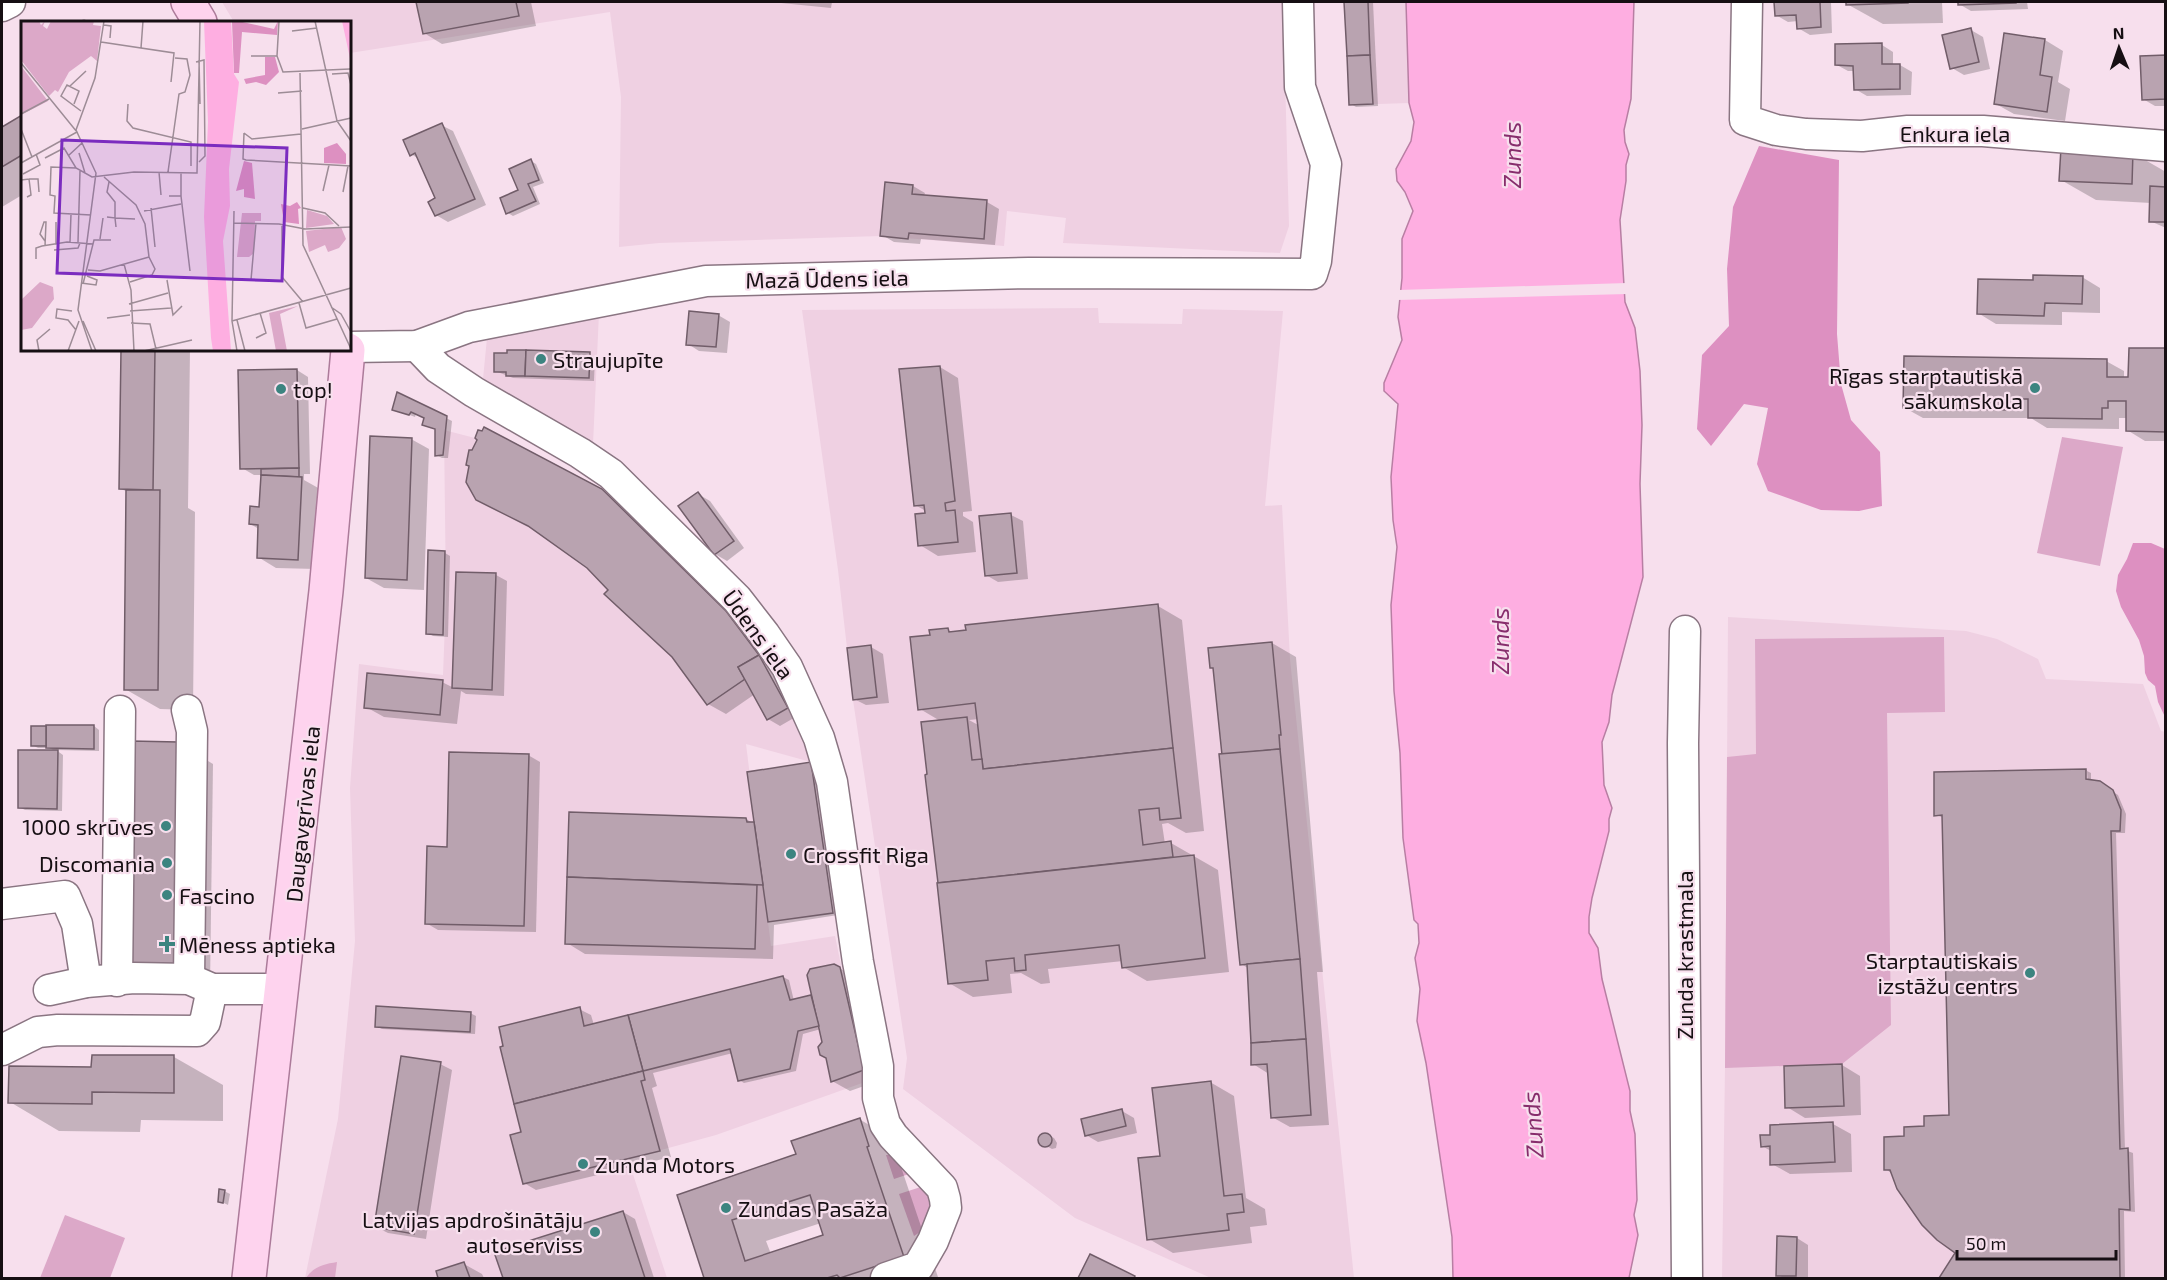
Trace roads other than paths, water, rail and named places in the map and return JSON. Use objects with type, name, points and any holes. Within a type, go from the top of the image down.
[{"type":"main road","points":[[188,2],[199,21]]},
{"type":"main road","name":"Daugavgrīvas iela","points":[[249,1278],[333,524],[349,351]]},
{"type":"street","points":[[2,6],[10,2]]},
{"type":"street","name":"Mazā Ūdens iela","points":[[351,348],[417,346],[469,327],[706,281],[1029,273],[1312,274],[1316,261],[1326,164],[1300,87],[1298,2]]},
{"type":"street","name":"Enkura iela","points":[[1748,2],[1745,120],[1776,130],[1806,134],[1862,136],[1908,131],[1983,131],[2166,146]]},
{"type":"street","name":"Ūdens iela","points":[[417,346],[438,368],[474,392],[580,453],[611,474],[737,599],[788,667],[819,738],[832,782],[858,962],[878,1066],[878,1098],[885,1124],[893,1136],[942,1188],[945,1199],[946,1208],[933,1241],[918,1267],[886,1278]]},
{"type":"street","name":"Zunda krastmala","points":[[1685,631],[1683,743],[1687,1278]]},
{"type":"street","points":[[2,1050],[38,1032],[58,1030],[196,1031],[205,1022],[200,984],[192,732],[187,710]]},
{"type":"street","points":[[117,981],[120,711]]},
{"type":"street","points":[[2,904],[65,896],[77,924],[86,982]]},
{"type":"street","points":[[77,924],[117,924]]},
{"type":"street","points":[[49,990],[86,982],[135,978],[282,989]]},
{"type":"water","name":"Zunds","points":[[1406,2],[1634,2],[1631,99],[1624,130],[1629,154],[1620,220],[1625,302],[1635,328],[1640,371],[1643,577],[1612,695],[1609,722],[1602,742],[1604,785],[1612,808],[1609,831],[1589,917],[1589,933],[1598,948],[1602,979],[1630,1091],[1630,1111],[1635,1134],[1637,1200],[1634,1215],[1638,1235],[1629,1278],[1453,1278],[1452,1237],[1426,1063],[1417,1021],[1420,989],[1415,958],[1419,943],[1418,924],[1414,920],[1403,838],[1400,753],[1394,691],[1391,605],[1397,547],[1391,477],[1398,404],[1384,391],[1384,383],[1402,340],[1398,317],[1402,278],[1402,239],[1413,211],[1405,192],[1397,181],[1396,169],[1411,141],[1414,122],[1409,103]]},
{"type":"place","name":"Straujupīte","points":[[541,359]]},
{"type":"place","name":"Rīgas starptautiskā sākumskola","points":[[2035,388]]},
{"type":"place","name":"top!","points":[[281,389]]},
{"type":"place","name":"1000 skrūves","points":[[166,826]]},
{"type":"place","name":"Crossfit Riga","points":[[791,854]]},
{"type":"place","name":"Discomania","points":[[167,863]]},
{"type":"place","name":"Fascino","points":[[167,895]]},
{"type":"place","name":"Mēness aptieka","points":[[167,944]]},
{"type":"place","name":"Starptautiskais izstāžu centrs","points":[[2030,973]]},
{"type":"place","name":"Zunda Motors","points":[[583,1164]]},
{"type":"place","name":"Zundas Pasāža","points":[[726,1208]]},
{"type":"place","name":"Latvijas apdrošinātāju autoserviss","points":[[595,1232]]}]
